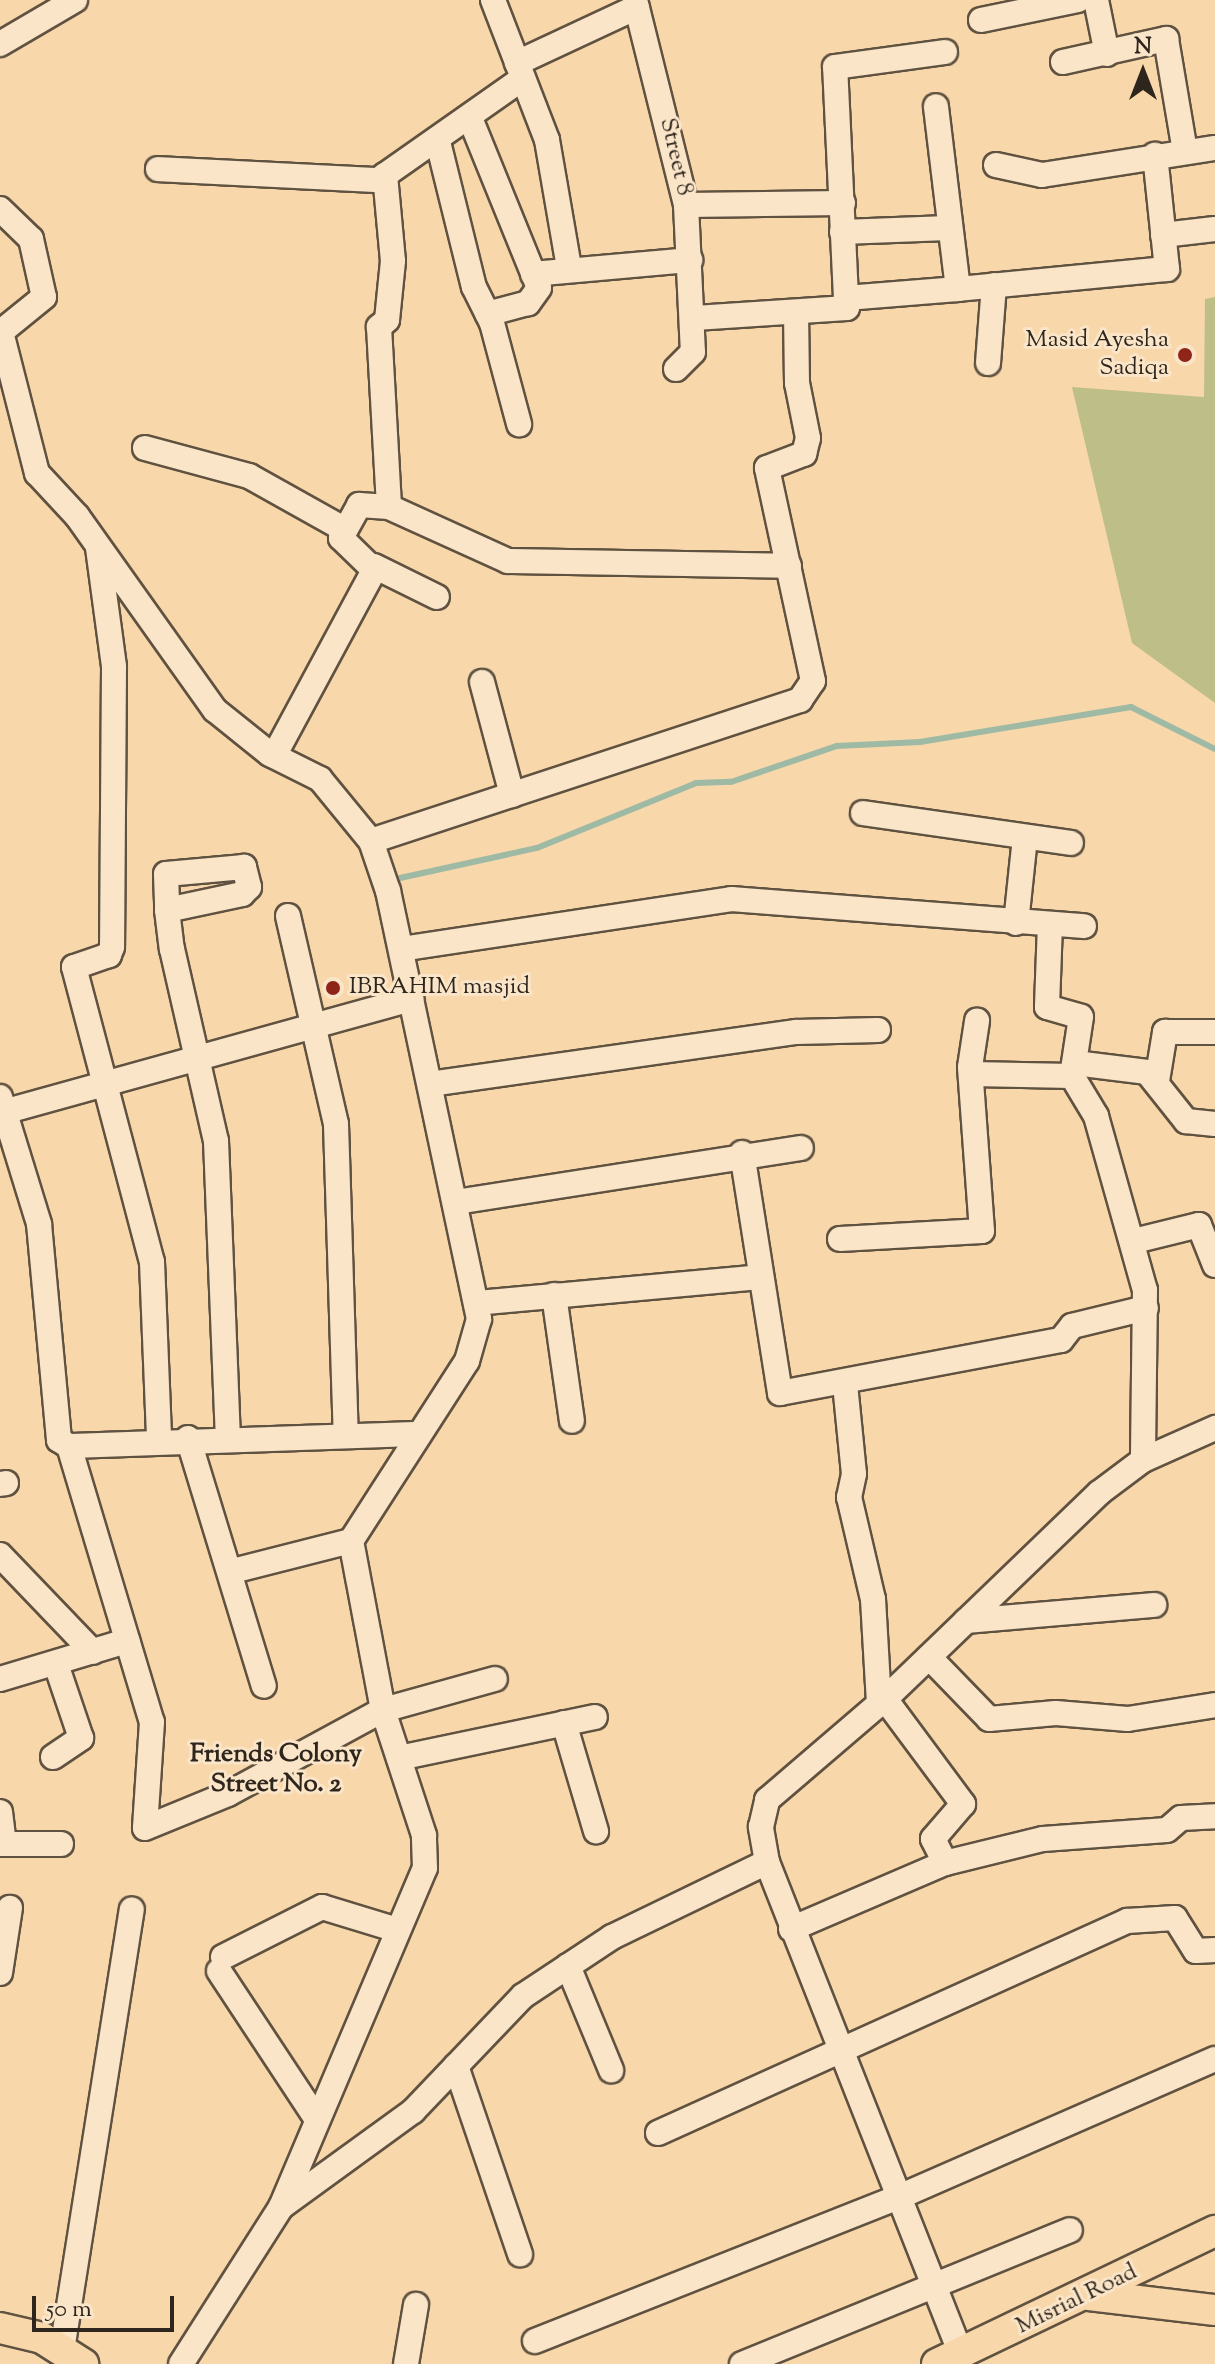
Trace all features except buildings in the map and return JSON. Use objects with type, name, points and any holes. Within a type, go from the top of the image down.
[{"type":"main road","name":"Misrial Road","points":[[949,2359],[1089,2295],[1215,2231]]},
{"type":"main road","points":[[1089,2295],[1213,2317]]},
{"type":"main road","points":[[0,2328],[73,2357]]},
{"type":"street","points":[[1,43],[75,0]]},
{"type":"street","points":[[493,0],[555,166],[569,267]]},
{"type":"street","points":[[981,20],[1078,0]]},
{"type":"street","points":[[1096,0],[1107,54]]},
{"type":"street","points":[[158,169],[223,167],[345,182],[385,175],[470,118],[520,71],[636,3]]},
{"type":"street","name":"Street 8","points":[[636,3],[686,205],[695,318],[693,352],[676,369]]},
{"type":"street","points":[[1063,62],[1166,39],[1185,151]]},
{"type":"street","points":[[695,318],[847,308],[835,67],[945,52]]},
{"type":"street","points":[[936,106],[948,228],[958,289]]},
{"type":"street","points":[[470,118],[533,274],[537,298],[487,314]]},
{"type":"street","points":[[438,142],[519,424]]},
{"type":"street","points":[[996,165],[1042,175],[1215,148]]},
{"type":"street","points":[[846,298],[1167,269],[1155,155]]},
{"type":"street","points":[[385,175],[393,261],[387,320],[379,327],[389,507]]},
{"type":"street","points":[[686,205],[843,203]]},
{"type":"street","points":[[0,209],[31,239],[44,297],[1,329],[37,473],[98,548],[215,710],[274,756],[320,779],[371,841],[401,949],[476,1303],[467,1361],[417,1434],[351,1541],[383,1710],[424,1835],[425,1868],[316,2118],[281,2207],[181,2364]]},
{"type":"street","points":[[842,232],[948,228]]},
{"type":"street","points":[[1163,235],[1215,229]]},
{"type":"street","points":[[533,274],[569,267],[690,260]]},
{"type":"street","points":[[988,363],[994,285]]},
{"type":"street","points":[[371,841],[800,700],[813,681],[767,468],[804,454],[808,438],[797,383],[796,312]]},
{"type":"street","points":[[145,448],[249,476],[342,528]]},
{"type":"street","points":[[437,597],[374,566],[341,538],[342,528],[359,505],[389,507],[508,561],[789,566]]},
{"type":"street","points":[[98,548],[114,667],[112,947],[109,955],[74,967],[152,1262],[159,1439]]},
{"type":"street","points":[[274,756],[374,566]]},
{"type":"street","points":[[482,682],[512,795]]},
{"type":"street","points":[[863,813],[1071,843]]},
{"type":"street","points":[[1016,923],[1025,838]]},
{"type":"street","points":[[401,949],[731,899],[1084,926]]},
{"type":"street","points":[[167,910],[216,1141],[228,1437]]},
{"type":"street","points":[[288,916],[315,1025],[339,1149],[346,1435]]},
{"type":"street","points":[[1050,924],[1047,1007],[1081,1017],[1073,1070],[1096,1116],[1134,1241],[1146,1308],[1143,1460]]},
{"type":"street","points":[[412,999],[1,1108],[39,1224],[54,1424],[69,1446],[152,1722],[145,1828],[228,1794],[383,1710],[495,1679]]},
{"type":"street","points":[[840,1239],[982,1231],[972,1074],[977,1021]]},
{"type":"street","points":[[430,1084],[796,1032],[878,1030]]},
{"type":"street","points":[[1157,1081],[1165,1032],[1215,1032]]},
{"type":"street","points":[[972,1074],[1132,1068],[1157,1081],[1186,1121],[1215,1124]]},
{"type":"street","points":[[456,1202],[742,1153],[801,1148]]},
{"type":"street","points":[[742,1153],[777,1392],[845,1384],[1061,1340],[1072,1326],[1146,1308]]},
{"type":"street","points":[[1134,1241],[1199,1225],[1215,1265]]},
{"type":"street","points":[[476,1303],[759,1277]]},
{"type":"street","points":[[554,1295],[572,1421]]},
{"type":"street","points":[[845,1384],[849,1497],[873,1599],[882,1701],[963,1804],[933,1839],[945,1863]]},
{"type":"street","points":[[949,2359],[933,2286],[767,1862],[761,1827],[767,1800],[882,1701],[1099,1493],[1143,1460],[1215,1428]]},
{"type":"street","points":[[69,1446],[188,1438],[417,1434]]},
{"type":"street","points":[[188,1438],[233,1571],[264,1686]]},
{"type":"street","points":[[233,1571],[351,1541]]},
{"type":"street","points":[[0,1555],[93,1652]]},
{"type":"street","points":[[966,1621],[1154,1605]]},
{"type":"street","points":[[0,1679],[127,1641]]},
{"type":"street","points":[[929,1657],[989,1719],[1056,1713],[1128,1719],[1215,1705]]},
{"type":"street","points":[[53,1757],[81,1738],[56,1664]]},
{"type":"street","points":[[399,1758],[595,1717]]},
{"type":"street","points":[[564,1723],[596,1831]]},
{"type":"street","points":[[0,1812],[2,1844],[61,1844]]},
{"type":"street","points":[[791,1929],[945,1863],[1043,1839],[1167,1830],[1181,1818],[1215,1816]]},
{"type":"street","points":[[281,2207],[413,2111],[523,1996],[568,1966],[767,1862]]},
{"type":"street","points":[[316,2118],[221,1964],[322,1907],[397,1930]]},
{"type":"street","points":[[0,1973],[2,1944],[10,1908]]},
{"type":"street","points":[[73,2357],[132,1910]]},
{"type":"street","points":[[658,2133],[1127,1921],[1175,1918],[1196,1951],[1215,1950]]},
{"type":"street","points":[[568,1966],[611,2070]]},
{"type":"street","points":[[535,2341],[899,2197],[1215,2059]]},
{"type":"street","points":[[456,2066],[520,2254]]},
{"type":"street","points":[[742,2364],[1070,2230]]},
{"type":"street","points":[[406,2364],[416,2305]]},
{"type":"green space","points":[[1215,297],[1215,703],[1132,643],[1072,387],[1204,397],[1205,299]]},
{"type":"waterway","points":[[400,878],[537,848],[696,783],[731,782],[837,746],[920,742],[1131,707],[1215,749]]},
{"type":"place","name":"Masid Ayesha Sadiqa","points":[[1185,355]]},
{"type":"place","name":"IBRAHIM masjid","points":[[333,988]]},
{"type":"district","name":"Friends Colony Street No. 2","points":[[276,1770]]}]
